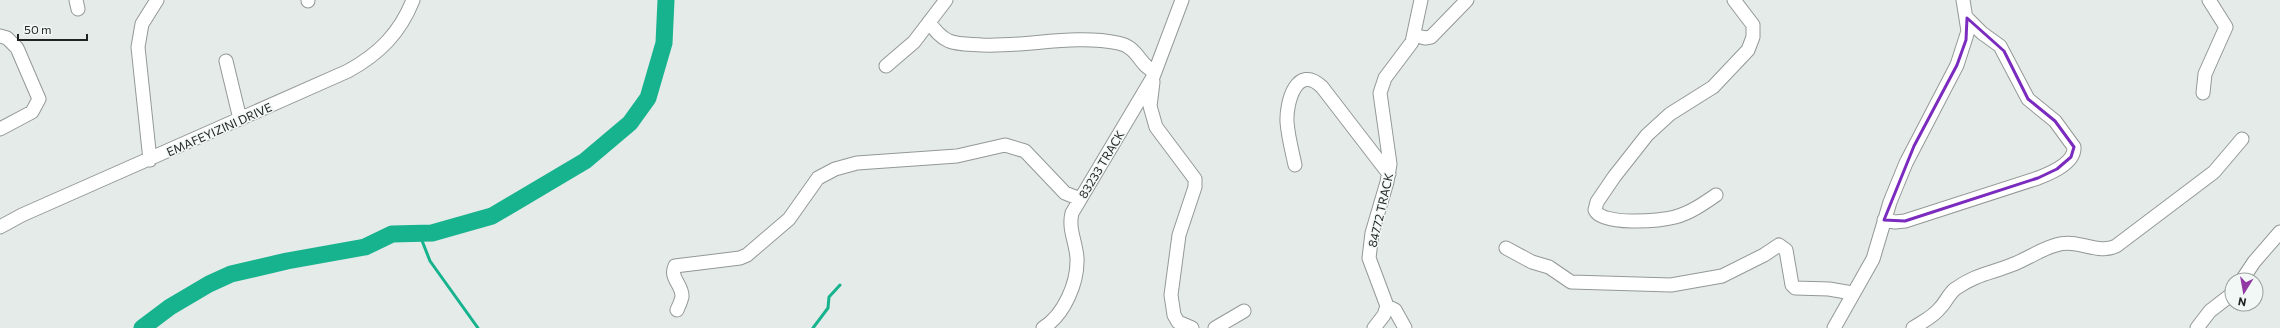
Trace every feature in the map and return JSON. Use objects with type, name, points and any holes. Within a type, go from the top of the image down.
[{"type":"street","points":[[150,160],[138,47],[142,24],[157,0]]},
{"type":"street","name":"EMAFEYIZINI DRIVE","points":[[0,227],[22,215],[150,160],[361,64],[392,39],[401,27],[413,0]]},
{"type":"street","points":[[886,66],[914,42],[946,0]]},
{"type":"street","name":"83233 TRACK","points":[[1043,328],[1055,319],[1062,309],[1076,271],[1077,260],[1071,219],[1080,199],[1154,75],[1182,0]]},
{"type":"street","name":"84772 TRACK","points":[[1387,306],[1369,258],[1372,233],[1389,174],[1390,153],[1380,94],[1385,78],[1407,49],[1414,35],[1420,0]]},
{"type":"street","points":[[1414,35],[1431,37],[1467,0]]},
{"type":"street","points":[[1716,195],[1693,210],[1668,218],[1636,221],[1614,220],[1601,216],[1595,210],[1597,202],[1614,177],[1647,135],[1670,114],[1713,87],[1748,50],[1753,37],[1753,25],[1734,0]]},
{"type":"street","points":[[1834,328],[1852,293],[1873,259],[1890,202],[1914,146],[1957,65],[1966,40],[1967,18],[1963,0]]},
{"type":"street","points":[[2203,93],[2205,74],[2226,27],[2209,0]]},
{"type":"street","points":[[1884,220],[1895,222],[1906,221],[2048,174],[2067,161],[2073,154],[2073,145],[2055,121],[2028,99],[2004,51],[1967,18]]},
{"type":"street","points":[[929,22],[940,36],[962,44],[1002,45],[1097,40],[1119,43],[1132,48],[1154,75],[1150,96],[1151,115],[1167,144],[1193,174],[1195,179],[1195,187],[1179,235],[1171,295],[1174,316],[1178,322],[1192,328]]},
{"type":"street","points":[[0,36],[7,38],[17,48],[39,98],[32,112],[0,130]]},
{"type":"street","points":[[226,61],[240,119]]},
{"type":"street","points":[[1296,165],[1288,127],[1288,111],[1296,87],[1300,80],[1306,79],[1316,82],[1322,87],[1389,174]]},
{"type":"street","points":[[1913,328],[1937,312],[1947,297],[1957,288],[1986,272],[2014,264],[2050,247],[2064,243],[2079,243],[2105,250],[2116,246],[2214,172],[2242,139]]},
{"type":"street","points":[[677,310],[682,297],[680,287],[673,276],[675,266],[747,256],[789,219],[818,178],[825,173],[847,165],[957,156],[1005,145],[1025,151],[1065,193],[1080,199]]},
{"type":"street","points":[[2247,272],[2280,232]]},
{"type":"street","points":[[1506,248],[1532,262],[1549,267],[1571,282],[1670,285],[1722,276],[1764,255],[1779,245],[1786,250],[1792,285],[1795,288],[1829,289],[1852,293]]},
{"type":"street","points":[[2197,328],[2210,310],[2224,300]]},
{"type":"street","points":[[1374,328],[1384,315],[1387,306],[1395,310],[1405,328]]},
{"type":"street","points":[[1215,328],[1244,311]]},
{"type":"highlighted area","points":[[1967,18],[2004,51],[2028,99],[2055,121],[2074,147],[2071,157],[2057,169],[2038,178],[1905,221],[1884,220],[1914,146],[1957,65],[1966,40]]},
{"type":"waterway","points":[[142,328],[170,307],[209,284],[231,274],[287,261],[365,247],[392,234],[432,233],[492,216],[585,161],[630,123],[648,98],[664,43],[666,0]]},
{"type":"waterway","points":[[419,233],[430,261],[478,328]]},
{"type":"waterway","points":[[813,328],[828,308],[829,297],[840,285]]}]
